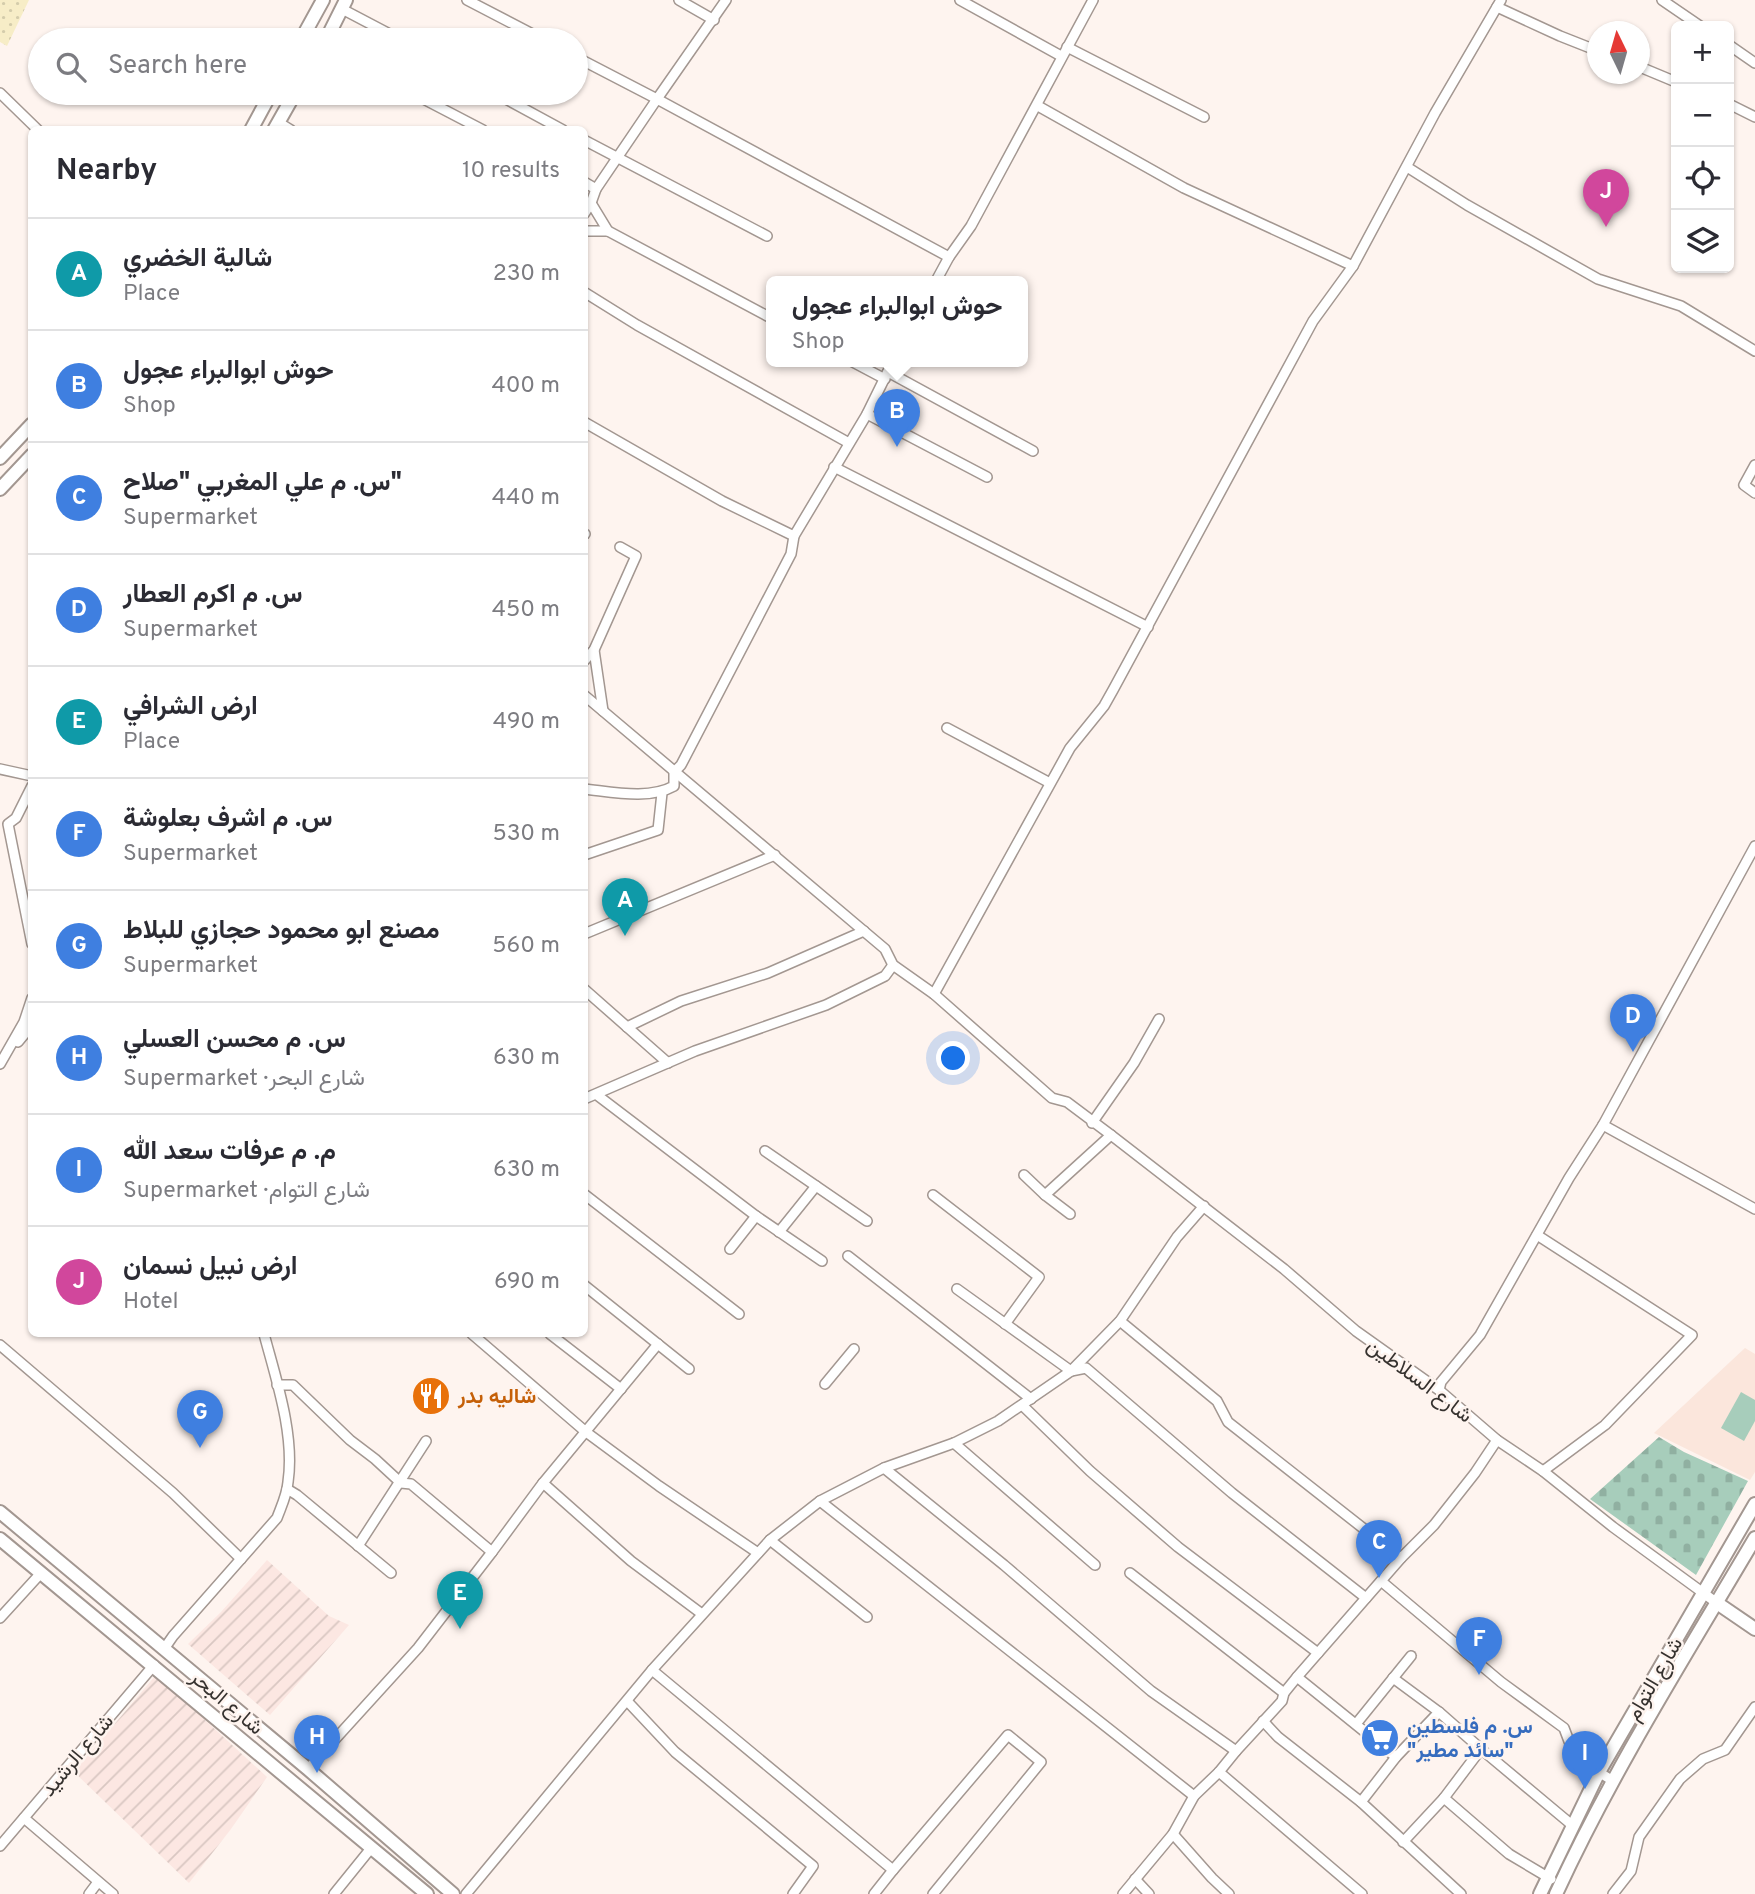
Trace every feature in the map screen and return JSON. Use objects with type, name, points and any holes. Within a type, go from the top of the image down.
[{"type":"main road","points":[[308,28],[323,0]]},
{"type":"main road","points":[[332,28],[344,4]]},
{"type":"main road","points":[[253,126],[265,105]]},
{"type":"main road","points":[[276,126],[288,105]]},
{"type":"main road","points":[[0,458],[28,428]]},
{"type":"main road","points":[[0,489],[28,459]]},
{"type":"main road","name":"شارع التوام","points":[[1540,1894],[1599,1772],[1755,1504]]},
{"type":"main road","name":"شارع البحر","points":[[0,1512],[453,1894]]},
{"type":"main road","name":"شارع التوام","points":[[1558,1889],[1613,1782],[1755,1538]]},
{"type":"main road","name":"شارع البحر","points":[[0,1539],[428,1894]]},
{"type":"main road","name":"شارع السلاطين","points":[[1717,1603],[1755,1629]]},
{"type":"main road","points":[[239,1736],[250,1721]]},
{"type":"street","points":[[467,0],[521,28]]},
{"type":"street","points":[[679,0],[714,20]]},
{"type":"street","points":[[588,208],[596,189],[726,0]]},
{"type":"street","points":[[960,0],[1061,56]]},
{"type":"street","points":[[939,276],[971,226],[1093,0]]},
{"type":"street","points":[[1662,0],[1693,21]]},
{"type":"street","points":[[934,994],[1070,748],[1104,706],[1313,321],[1353,266],[1435,113],[1499,3],[1560,36],[1587,47]]},
{"type":"street","points":[[344,4],[382,28]]},
{"type":"street","points":[[1067,47],[1205,117]]},
{"type":"street","points":[[1734,48],[1755,63]]},
{"type":"street","points":[[588,63],[949,257]]},
{"type":"street","points":[[1650,71],[1671,80]]},
{"type":"street","points":[[0,93],[34,126]]},
{"type":"street","points":[[435,105],[475,126]]},
{"type":"street","points":[[517,105],[556,126]]},
{"type":"street","points":[[1038,106],[1184,188],[1353,266]]},
{"type":"street","points":[[1734,106],[1755,117]]},
{"type":"street","points":[[588,143],[767,236]]},
{"type":"street","points":[[1407,167],[1467,205],[1598,279],[1681,306],[1755,351]]},
{"type":"street","points":[[588,184],[596,189]]},
{"type":"street","points":[[591,203],[608,231]]},
{"type":"street","points":[[588,231],[608,231],[766,315]]},
{"type":"street","points":[[588,294],[637,325],[849,443]]},
{"type":"street","points":[[865,367],[1033,451]]},
{"type":"street","points":[[588,789],[662,793],[674,786],[674,772],[681,765],[791,554],[794,536],[866,414],[890,367]]},
{"type":"street","points":[[866,414],[987,477]]},
{"type":"street","points":[[588,424],[722,501],[794,536]]},
{"type":"street","points":[[1755,465],[1744,485],[1755,493]]},
{"type":"street","points":[[834,467],[1148,627]]},
{"type":"street","points":[[588,657],[594,650],[636,556],[620,547]]},
{"type":"street","points":[[594,650],[603,711]]},
{"type":"street","name":"شارع السلاطين","points":[[588,698],[885,949],[893,965],[934,994],[1052,1098],[1067,1102],[1111,1135],[1284,1269],[1356,1332],[1439,1390],[1497,1440],[1543,1471],[1613,1527],[1717,1603]]},
{"type":"street","points":[[947,728],[1050,783]]},
{"type":"street","points":[[0,769],[28,775]]},
{"type":"street","points":[[588,854],[659,830],[662,793]]},
{"type":"street","points":[[28,794],[16,818],[4,823],[28,927]]},
{"type":"street","points":[[1439,1390],[1441,1382],[1480,1335],[1603,1125],[1751,862],[1755,846]]},
{"type":"street","points":[[588,932],[775,855]]},
{"type":"street","points":[[627,1027],[681,1001],[768,973],[864,931]]},
{"type":"street","points":[[588,1097],[668,1063],[826,1005],[885,976],[893,965]]},
{"type":"street","points":[[588,993],[668,1063]]},
{"type":"street","points":[[1,1063],[28,1010]]},
{"type":"street","points":[[1092,1123],[1134,1063],[1159,1018]]},
{"type":"street","points":[[1,1063],[28,1033]]},
{"type":"street","points":[[597,1095],[756,1216],[822,1261]]},
{"type":"street","points":[[1603,1125],[1755,1209]]},
{"type":"street","points":[[1045,1195],[1111,1135]]},
{"type":"street","points":[[765,1151],[867,1221]]},
{"type":"street","points":[[1024,1175],[1070,1214]]},
{"type":"street","points":[[779,1232],[816,1186]]},
{"type":"street","points":[[933,1195],[1039,1277],[1005,1324]]},
{"type":"street","points":[[588,1198],[739,1314]]},
{"type":"street","points":[[466,1894],[652,1670],[770,1539],[820,1501],[884,1468],[954,1443],[1022,1405],[1071,1371],[1119,1321],[1177,1237],[1204,1206]]},
{"type":"street","points":[[730,1249],[756,1216]]},
{"type":"street","points":[[1537,1235],[1692,1335],[1605,1425],[1543,1471]]},
{"type":"street","points":[[848,1256],[1031,1399]]},
{"type":"street","points":[[588,1288],[689,1369]]},
{"type":"street","points":[[957,1289],[1071,1371],[1086,1368],[1232,1493],[1366,1598]]},
{"type":"street","points":[[1119,1321],[1217,1401],[1228,1422],[1401,1558]]},
{"type":"street","points":[[164,1649],[277,1518],[287,1489],[287,1432],[265,1337]]},
{"type":"street","points":[[475,1337],[586,1432],[659,1486],[758,1553]]},
{"type":"street","points":[[554,1337],[621,1389]]},
{"type":"street","points":[[308,1769],[418,1648],[543,1483],[659,1344]]},
{"type":"street","points":[[0,1345],[173,1493],[241,1559]]},
{"type":"street","points":[[825,1384],[854,1349]]},
{"type":"street","points":[[277,1385],[293,1385],[350,1440],[401,1483],[411,1484],[492,1552]]},
{"type":"street","points":[[1022,1405],[1090,1471],[1178,1547],[1318,1654]]},
{"type":"street","points":[[1123,1894],[1173,1834],[1194,1796],[1282,1701],[1284,1693],[1297,1677],[1454,1501],[1497,1440]]},
{"type":"street","points":[[358,1546],[426,1441]]},
{"type":"street","points":[[954,1443],[1095,1565]]},
{"type":"street","points":[[884,1468],[1004,1565],[1151,1691],[1236,1751]]},
{"type":"street","points":[[543,1483],[631,1561],[702,1614]]},
{"type":"street","points":[[287,1489],[391,1573]]},
{"type":"street","points":[[820,1501],[1194,1796]]},
{"type":"street","points":[[770,1539],[867,1617]]},
{"type":"street","points":[[0,1618],[41,1573]]},
{"type":"street","points":[[1130,1573],[1284,1693]]},
{"type":"street","points":[[1381,1581],[1500,1682],[1563,1728],[1575,1757],[1613,1782]]},
{"type":"street","points":[[1356,1724],[1411,1656]]},
{"type":"street","name":"شارع الرشيد","points":[[0,1846],[154,1665]]},
{"type":"street","points":[[652,1670],[893,1870]]},
{"type":"street","points":[[1297,1677],[1396,1757]]},
{"type":"street","points":[[1393,1678],[1439,1713],[1572,1825]]},
{"type":"street","points":[[628,1702],[675,1752],[813,1866],[793,1894]]},
{"type":"street","points":[[1613,1894],[1631,1871],[1639,1837],[1680,1779],[1703,1759],[1725,1750],[1755,1707]]},
{"type":"street","points":[[1361,1802],[1396,1757],[1439,1713]]},
{"type":"street","points":[[1263,1721],[1278,1737],[1361,1802],[1461,1894]]},
{"type":"street","points":[[874,1894],[1008,1735],[1041,1762],[933,1894]]},
{"type":"street","points":[[1404,1842],[1444,1798],[1481,1749]]},
{"type":"street","points":[[1219,1772],[1362,1894]]},
{"type":"street","points":[[1444,1798],[1509,1854],[1547,1877],[1558,1889]]},
{"type":"street","points":[[24,1818],[113,1894]]},
{"type":"street","points":[[1173,1834],[1229,1894]]},
{"type":"street","points":[[334,1894],[372,1847]]},
{"type":"street","points":[[1135,1879],[1149,1894]]},
{"type":"street","points":[[89,1894],[98,1882]]},
{"type":"shaded area","points":[[1745,1348],[1755,1354],[1755,1472],[1750,1480],[1654,1433]]},
{"type":"shaded area","points":[[267,1560],[329,1616],[349,1625],[270,1715],[188,1644],[221,1612]]},
{"type":"shaded area","points":[[156,1675],[267,1777],[189,1883],[74,1772]]},
{"type":"sand","points":[[0,0],[29,0],[7,46],[0,42]]},
{"type":"green space","points":[[1741,1392],[1755,1400],[1755,1421],[1744,1441],[1721,1428]]},
{"type":"green space","points":[[1659,1437],[1684,1452],[1748,1481],[1696,1575],[1590,1499]]},
{"type":"place","name":"ارض نبيل نسمان","points":[[1606,227]]},
{"type":"place","name":"حوش ابوالبراء عجول","points":[[897,447]]},
{"type":"place","name":"شالية الخضري","points":[[625,936]]},
{"type":"place","name":"س. م اكرم العطار","points":[[1633,1052]]},
{"type":"place","name":"شاليه بدر","points":[[431,1396]]},
{"type":"place","name":"مصنع ابو محمود حجازي للبلاط","points":[[200,1448]]},
{"type":"place","name":"س. م علي المغربي \"صلاح\"","points":[[1379,1578]]},
{"type":"place","name":"ارض الشرافي","points":[[460,1629]]},
{"type":"place","name":"س. م اشرف بعلوشة","points":[[1479,1675]]},
{"type":"place","name":"س. م فلسطين \"سائد مطير\"","points":[[1380,1738]]},
{"type":"place","name":"س. م محسن العسلي","points":[[317,1773]]},
{"type":"place","name":"م. م عرفات سعد الله","points":[[1585,1789]]}]
